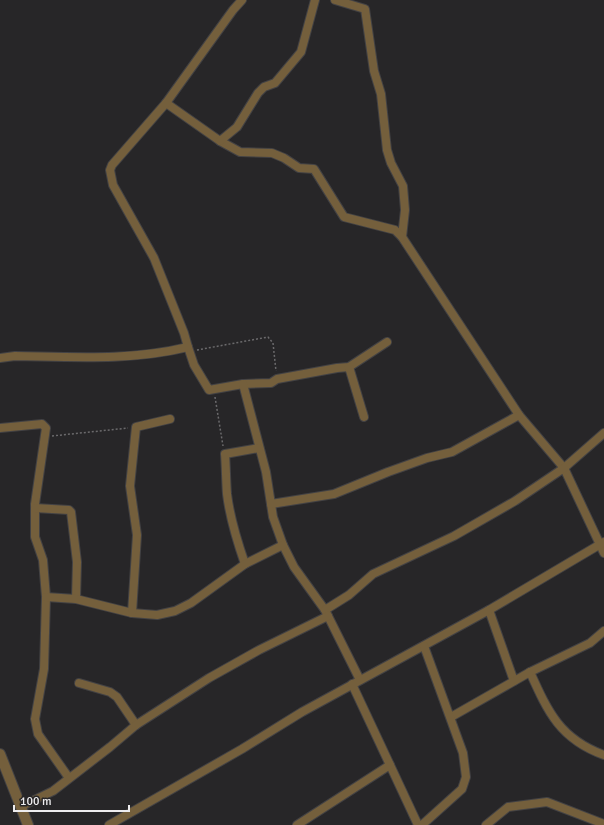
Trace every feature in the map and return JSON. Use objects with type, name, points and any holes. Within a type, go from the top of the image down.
[{"type":"street","points":[[220,141],[237,127],[258,93],[264,87],[275,83],[299,56],[304,45],[315,0]]},
{"type":"street","points":[[335,0],[365,9]]},
{"type":"street","points":[[362,0],[365,9],[374,71],[381,94],[387,150],[391,163],[403,186],[405,210],[402,237]]},
{"type":"street","points":[[239,1],[166,103],[112,164],[110,170],[113,185],[154,258],[199,375],[209,390],[243,384],[271,383],[277,378],[349,367],[387,342]]},
{"type":"street","points":[[166,103],[220,141],[240,152],[272,153],[284,158],[299,168],[314,169],[344,217],[394,230],[402,237],[519,414],[564,468],[601,543],[604,553]]},
{"type":"street","points":[[0,358],[15,356],[128,356],[189,349]]},
{"type":"street","points":[[349,367],[364,417]]},
{"type":"street","points":[[243,384],[266,472],[273,517],[283,545],[294,567],[326,613],[360,680]]},
{"type":"street","points":[[270,504],[334,494],[427,458],[452,452],[519,414]]},
{"type":"street","points":[[132,613],[136,535],[130,486],[136,428],[170,419]]},
{"type":"street","points":[[0,428],[42,424],[46,428],[35,508],[35,536],[43,560],[46,597],[44,669],[35,712],[35,727],[69,778]]},
{"type":"street","points":[[22,806],[54,791],[136,725],[215,674],[326,613],[372,574],[454,536],[515,501],[564,468],[604,433]]},
{"type":"street","points":[[245,564],[236,538],[227,495],[225,454],[259,448]]},
{"type":"street","points":[[35,508],[69,510],[70,512],[77,562],[76,600]]},
{"type":"street","points":[[109,825],[121,822],[302,712],[489,610],[601,543]]},
{"type":"street","points":[[46,597],[76,600],[132,613],[157,615],[175,611],[191,603],[245,564],[283,545]]},
{"type":"street","points":[[489,610],[514,681]]},
{"type":"street","points":[[451,717],[530,672],[590,643],[604,631]]},
{"type":"street","points":[[422,825],[462,789],[466,777],[463,753],[424,646]]},
{"type":"street","points":[[530,672],[546,709],[557,723],[587,749],[604,755]]},
{"type":"street","points":[[79,683],[110,692],[117,697],[136,725]]},
{"type":"street","points":[[352,684],[418,825]]},
{"type":"street","points":[[0,754],[22,806],[28,825]]},
{"type":"street","points":[[297,825],[390,765]]},
{"type":"street","points":[[486,825],[508,807],[547,802],[604,824]]},
{"type":"path","points":[[189,349],[268,337],[273,343],[277,378]]},
{"type":"path","points":[[209,390],[215,397],[225,454]]},
{"type":"path","points":[[46,436],[136,428]]}]
